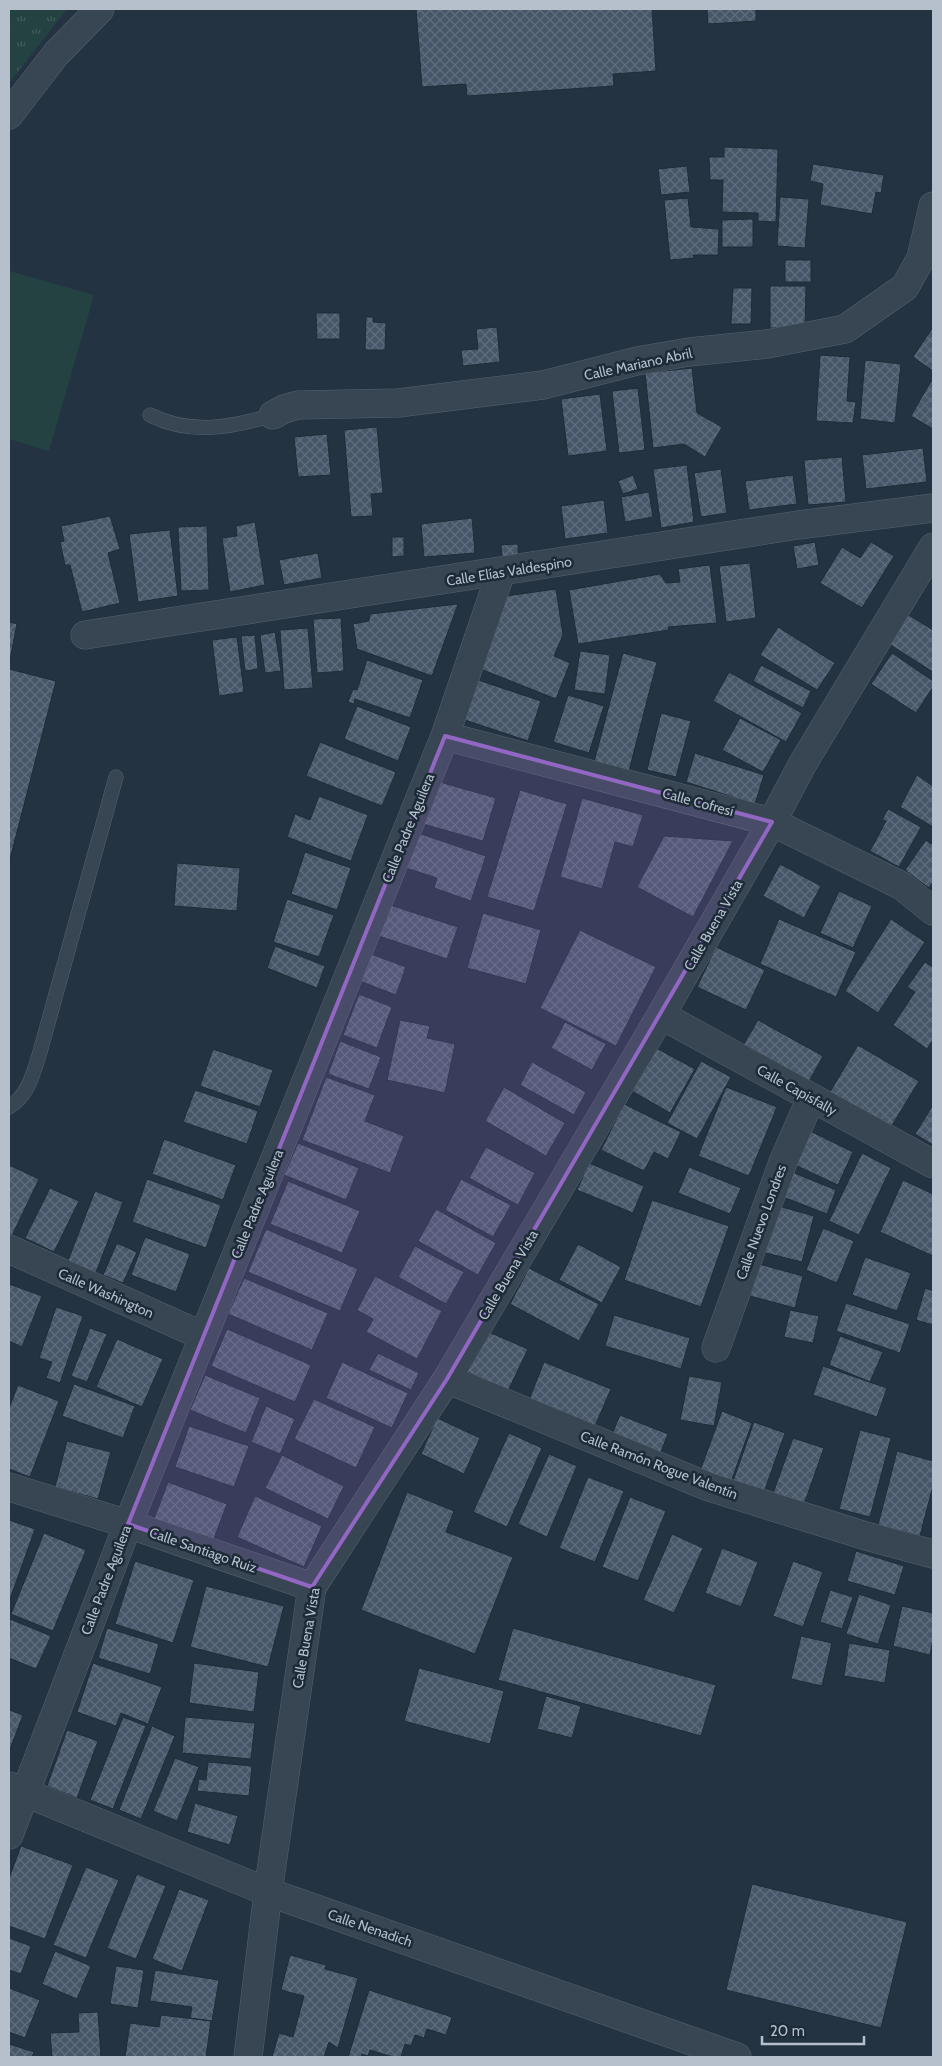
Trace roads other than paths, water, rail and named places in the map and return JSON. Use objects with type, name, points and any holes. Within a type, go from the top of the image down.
[{"type":"street","points":[[9,116],[56,54],[100,9]]},
{"type":"street","name":"Calle Mariano Abril","points":[[273,415],[284,408],[298,405],[398,403],[543,385],[637,361],[689,352],[767,344],[845,329],[905,287],[921,258],[933,206]]},
{"type":"street","name":"Calle Elías Valdespino","points":[[85,635],[798,525],[933,508]]},
{"type":"street","name":"Calle Buena Vista","points":[[248,2057],[268,1892],[312,1588],[447,1379],[661,1015],[772,822],[802,764],[933,547]]},
{"type":"street","name":"Calle Padre Aguilera","points":[[9,1835],[17,1790],[128,1524],[445,736],[501,572]]},
{"type":"street","name":"Calle Cofresí","points":[[445,736],[772,822],[902,886],[933,911]]},
{"type":"street","name":"Calle Capisfally","points":[[661,1015],[933,1164]]},
{"type":"street","name":"Calle Nuevo Londres","points":[[716,1348],[783,1162],[811,1098]]},
{"type":"street","name":"Calle Washington","points":[[9,1249],[204,1336]]},
{"type":"street","name":"Calle Ramón Rogue Valentín","points":[[447,1379],[709,1487],[866,1536],[933,1554]]},
{"type":"street","name":"Calle Santiago Ruiz","points":[[9,1488],[128,1524],[312,1588]]},
{"type":"street","name":"Calle Nenadich","points":[[17,1790],[268,1892],[737,2057]]},
{"type":"lane","points":[[150,415],[165,422],[190,428],[225,427],[273,415]]},
{"type":"lane","points":[[9,1107],[15,1103],[30,1083],[116,777]]}]
